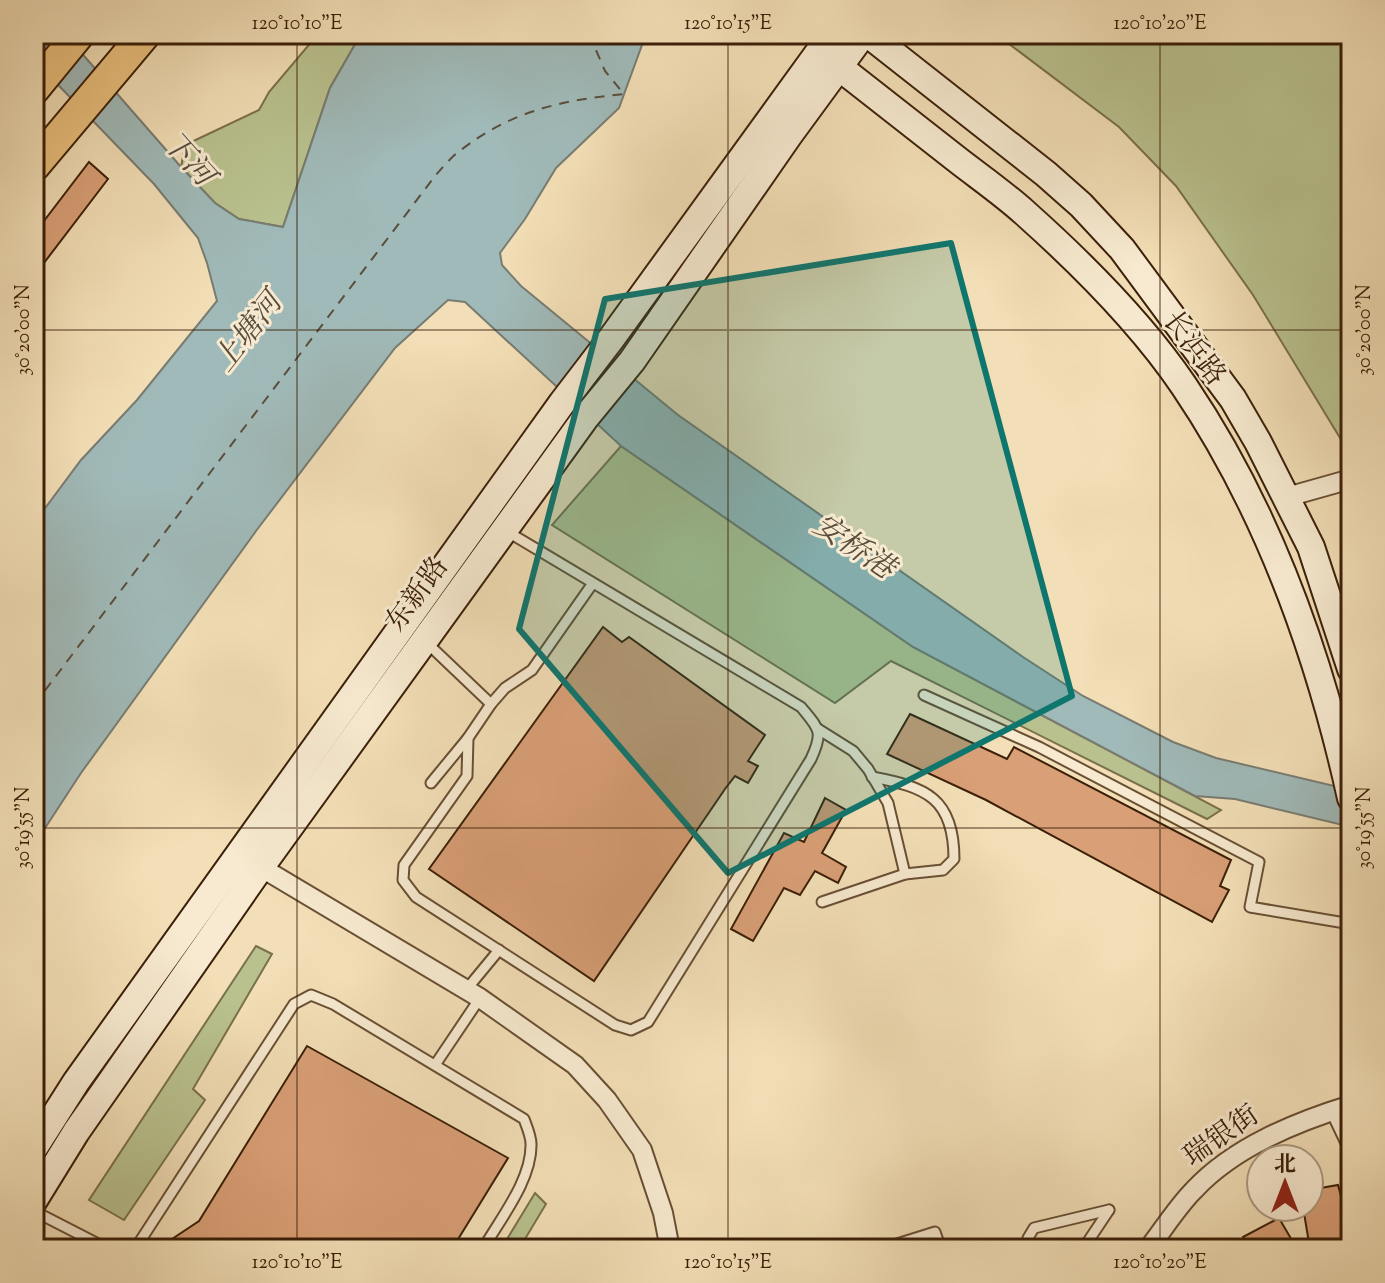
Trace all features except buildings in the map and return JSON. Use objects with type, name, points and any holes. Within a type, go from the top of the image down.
[{"type":"main road","points":[[34,89],[79,34]]},
{"type":"main road","name":"东新路","points":[[34,1200],[250,860],[562,403],[830,51],[866,34]]},
{"type":"main road","name":"长浜路","points":[[866,34],[1046,174],[1081,205],[1122,249],[1233,399],[1287,497],[1311,547],[1351,669]]},
{"type":"main road","points":[[34,166],[136,45]]},
{"type":"main road","name":"东新路","points":[[34,1148],[76,1082],[425,641],[586,417],[632,361],[789,135],[830,51]]},
{"type":"main road","name":"长浜路","points":[[830,51],[1024,212],[1111,297],[1184,386],[1258,514],[1282,570],[1333,727],[1351,798]]},
{"type":"street","points":[[1287,497],[1351,479]]},
{"type":"street","points":[[250,860],[473,994],[575,1065],[607,1100],[642,1150],[663,1213],[670,1249]]},
{"type":"street","points":[[1342,1108],[1351,1148]]},
{"type":"street","name":"瑞银街","points":[[1148,1249],[1194,1189],[1232,1158],[1287,1126],[1342,1108]]},
{"type":"lane","points":[[505,530],[801,707],[818,729],[853,751],[888,803],[905,874]]},
{"type":"lane","points":[[431,783],[505,688],[532,670],[593,583]]},
{"type":"lane","points":[[425,641],[491,704]]},
{"type":"lane","points":[[924,695],[1039,747],[1259,862],[1250,907],[1351,924]]},
{"type":"lane","points":[[468,738],[467,776],[404,865],[403,880],[416,897],[615,1025],[631,1030],[648,1022],[811,759],[818,744],[818,729]]},
{"type":"lane","points":[[822,902],[905,874],[943,870],[954,859],[954,840],[944,811],[931,796],[902,782],[872,777]]},
{"type":"lane","points":[[435,1065],[499,950]]},
{"type":"lane","points":[[135,1249],[294,1004],[311,995],[333,1004],[524,1119],[531,1140],[524,1179],[483,1249]]},
{"type":"lane","points":[[1028,1249],[1028,1238],[1034,1228],[1109,1210],[1083,1249]]},
{"type":"lane","points":[[34,1211],[108,1249]]},
{"type":"lane","points":[[881,1249],[935,1232],[941,1249]]},
{"type":"highlighted area","points":[[951,243],[1072,696],[728,873],[519,629],[605,299]]},
{"type":"green space","points":[[318,34],[361,34],[330,88],[283,227],[239,219],[215,203],[181,167],[185,145],[259,110],[269,92]]},
{"type":"green space","points":[[996,34],[1351,34],[1351,450],[1348,451],[1253,295],[1176,186],[1119,127]]},
{"type":"green space","points":[[621,446],[913,647],[1221,810],[1207,819],[891,661],[835,703],[552,525]]},
{"type":"green space","points":[[256,946],[272,954],[193,1089],[205,1100],[124,1220],[89,1200]]},
{"type":"green space","points":[[535,1193],[546,1204],[519,1249],[501,1249]]},
{"type":"water","points":[[34,34],[65,34],[215,203],[239,219],[283,227],[330,88],[361,34],[646,34],[619,108],[556,168],[500,253],[502,265],[521,286],[678,415],[1023,657],[1083,696],[1173,742],[1216,758],[1351,790],[1351,827],[1235,799],[1195,796],[913,647],[621,446],[465,302],[448,300],[395,348],[256,531],[81,773],[34,845],[34,523],[81,460],[137,400],[217,301],[198,238],[154,184],[34,60]]},
{"type":"ferry route","points":[[34,705],[447,162],[480,137],[518,117],[559,104],[624,94],[605,71],[589,34]]},
{"type":"water label","name":"下河","points":[[187,160]]},
{"type":"water label","name":"上塘河","points":[[249,333]]},
{"type":"water label","name":"安桥港","points":[[853,548]]}]
